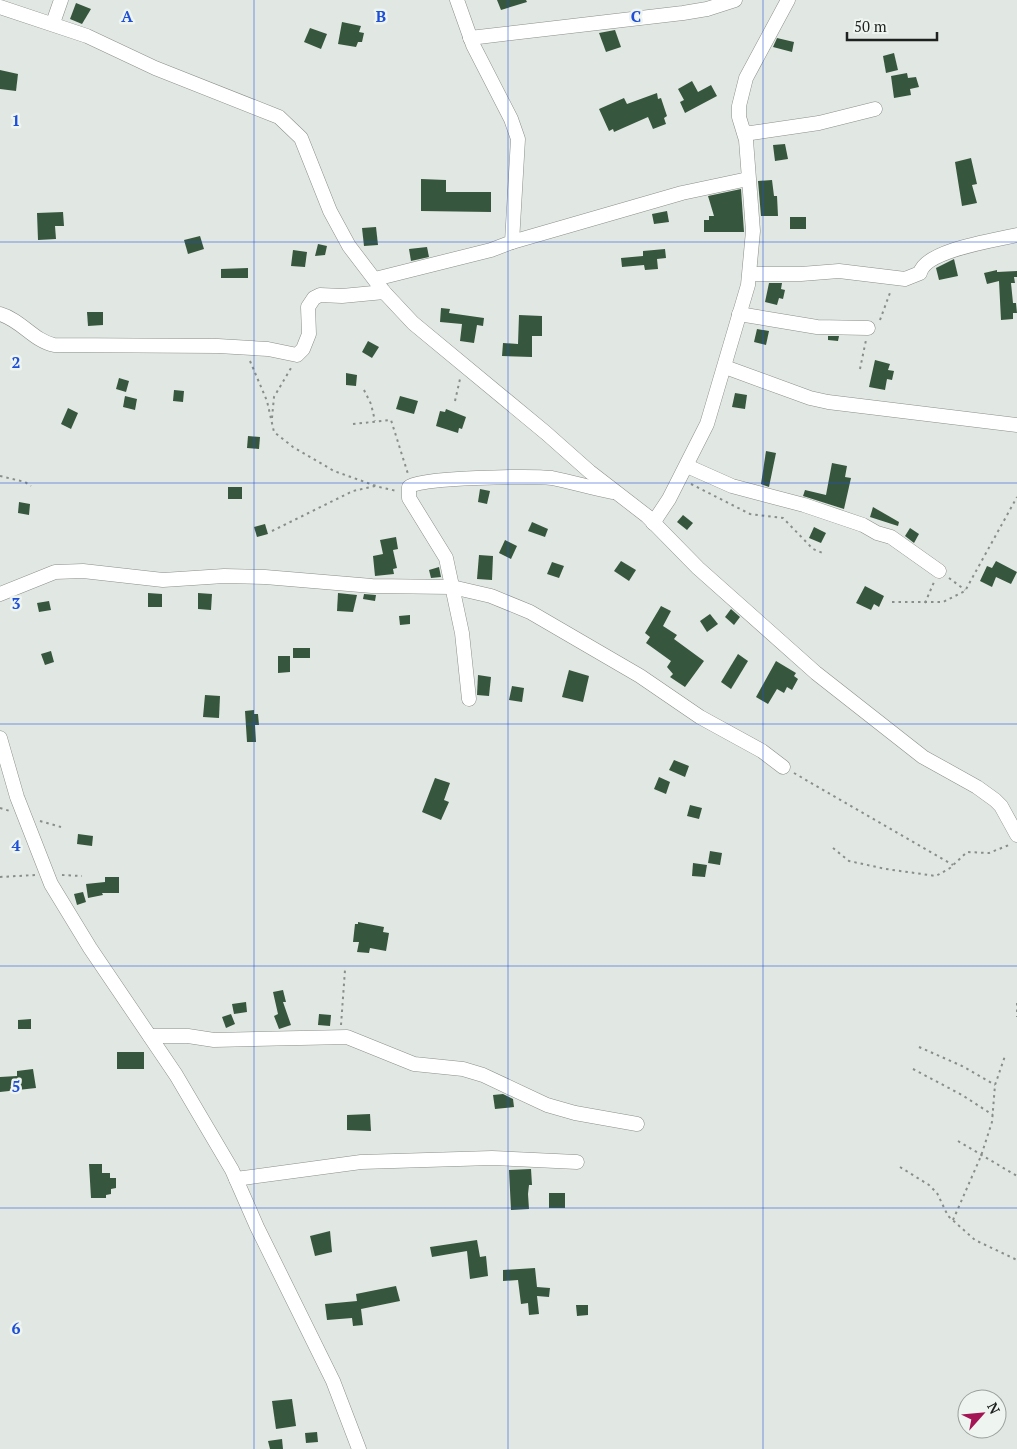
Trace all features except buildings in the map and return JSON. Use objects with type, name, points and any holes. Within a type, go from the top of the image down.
[{"type":"street","points":[[52,23],[62,0]]},
{"type":"street","points":[[457,0],[470,38],[511,119],[518,139],[512,242]]},
{"type":"street","points":[[470,38],[683,13],[707,9],[735,0]]},
{"type":"street","points":[[653,523],[670,499],[707,424],[750,274],[753,231],[744,132],[738,112],[743,87],[788,0]]},
{"type":"street","points":[[0,8],[52,23],[259,108],[291,126],[301,138],[322,193],[339,230],[384,292],[413,323],[615,493],[636,507],[698,568],[816,673],[923,757],[977,787],[995,800],[1001,806],[1014,839]]},
{"type":"street","points":[[744,132],[751,134],[819,122],[875,108]]},
{"type":"street","points":[[375,279],[491,250],[512,242],[682,193],[748,179]]},
{"type":"street","points":[[750,274],[801,274],[839,271],[895,278],[915,276],[930,261],[947,252],[1017,235]]},
{"type":"street","points":[[0,314],[13,320],[45,343],[245,348],[297,355],[303,349],[310,334],[308,307],[314,298],[320,295],[342,296],[384,292]]},
{"type":"street","points":[[739,314],[817,327],[874,325]]},
{"type":"street","points":[[725,366],[810,398],[828,402],[1017,425]]},
{"type":"street","points":[[683,472],[804,505],[863,525],[877,533],[891,537],[939,571]]},
{"type":"street","points":[[469,699],[462,632],[446,558],[416,510],[410,488],[429,480],[550,478],[615,493]]},
{"type":"street","points":[[416,510],[416,500],[421,486],[429,480]]},
{"type":"street","points":[[0,594],[55,572],[76,571],[106,572],[163,580],[207,577],[265,577],[372,586],[452,587],[503,599],[530,612],[640,676],[700,717],[762,751],[783,767]]},
{"type":"street","points":[[0,738],[25,816],[47,874],[90,948],[176,1075],[236,1179],[333,1381],[359,1449]]},
{"type":"street","points":[[150,1036],[188,1036],[214,1040],[347,1037],[414,1064],[463,1069],[483,1075],[556,1108],[637,1124]]},
{"type":"street","points":[[236,1179],[361,1162],[492,1158],[577,1162]]},
{"type":"path","points":[[860,369],[874,325],[895,278]]},
{"type":"path","points":[[245,348],[267,401],[274,432],[293,447],[334,472],[375,486],[410,488],[392,420],[353,424]]},
{"type":"path","points":[[272,420],[274,397],[289,373],[297,355]]},
{"type":"path","points":[[455,401],[463,364]]},
{"type":"path","points":[[364,390],[371,404],[375,421]]},
{"type":"path","points":[[683,472],[750,514],[783,518],[813,549],[825,554]]},
{"type":"path","points":[[0,476],[25,482],[31,486]]},
{"type":"path","points":[[272,531],[345,494],[375,486]]},
{"type":"path","points":[[892,602],[943,602],[965,590],[1017,497]]},
{"type":"path","points":[[783,767],[953,865]]},
{"type":"path","points":[[25,816],[61,827]]},
{"type":"path","points":[[833,848],[849,861],[886,870],[936,876],[953,865],[967,852],[989,853],[1014,839]]},
{"type":"path","points":[[0,877],[47,874],[82,876]]},
{"type":"path","points":[[340,1037],[345,970]]},
{"type":"path","points":[[1017,1003],[1017,1017]]},
{"type":"path","points":[[918,1047],[962,1066],[995,1085]]},
{"type":"path","points":[[953,1220],[981,1156],[993,1115],[995,1085],[1005,1056]]},
{"type":"path","points":[[913,1069],[962,1095],[993,1115]]},
{"type":"path","points":[[958,1141],[1017,1176]]},
{"type":"path","points":[[900,1167],[929,1185],[953,1220],[975,1240],[1017,1260]]}]
